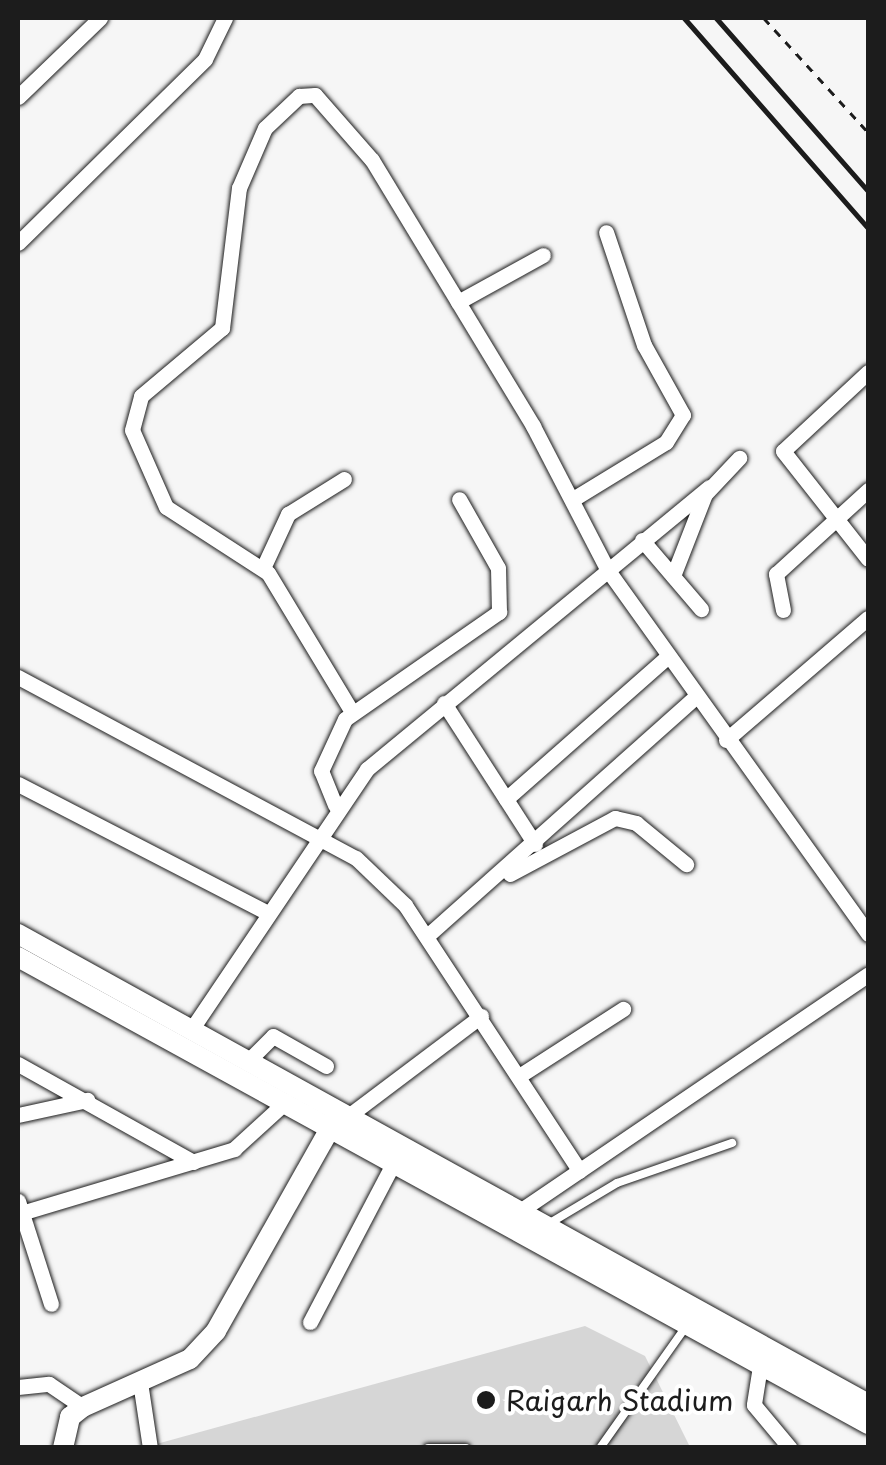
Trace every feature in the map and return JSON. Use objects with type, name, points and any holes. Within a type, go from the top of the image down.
[{"type":"street","points":[[18,96],[100,18]]},
{"type":"street","points":[[18,244],[205,59],[225,18]]},
{"type":"street","points":[[352,712],[263,568],[166,506],[132,430],[140,396],[222,328],[239,188],[282,109],[315,94],[340,113],[458,302],[573,499],[607,569],[868,934]]},
{"type":"street","points":[[573,499],[666,442],[683,415],[644,345],[606,232]]},
{"type":"street","points":[[458,302],[543,255]]},
{"type":"street","points":[[868,372],[783,451],[868,559]]},
{"type":"street","points":[[191,1030],[335,805],[444,703],[709,487],[739,458]]},
{"type":"street","points":[[263,568],[288,514],[344,479]]},
{"type":"street","points":[[673,576],[709,487]]},
{"type":"street","points":[[783,610],[776,574],[868,490]]},
{"type":"street","points":[[335,805],[321,770],[352,712],[499,612],[498,568],[460,499]]},
{"type":"street","points":[[642,540],[701,609]]},
{"type":"street","points":[[726,740],[868,618]]},
{"type":"street","points":[[506,799],[668,656]]},
{"type":"street","points":[[18,677],[317,831],[392,893],[481,1016],[580,1171]]},
{"type":"street","points":[[426,936],[500,878],[696,696]]},
{"type":"street","points":[[444,703],[535,844]]},
{"type":"street","points":[[18,784],[268,913]]},
{"type":"street","points":[[500,878],[614,818],[636,823],[686,864]]},
{"type":"street","points":[[18,934],[343,1115],[397,1158],[499,1226],[868,1404]]},
{"type":"street","points":[[18,958],[328,1133],[397,1158],[517,1212],[691,1317],[760,1366],[868,1424]]},
{"type":"street","points":[[499,1226],[868,974]]},
{"type":"street","points":[[519,1076],[623,1010]]},
{"type":"street","points":[[63,1448],[70,1417],[83,1407],[190,1359],[216,1332],[328,1133],[343,1115],[481,1016]]},
{"type":"street","points":[[248,1061],[273,1036],[326,1066]]},
{"type":"street","points":[[18,1064],[193,1162]]},
{"type":"street","points":[[18,1115],[87,1100]]},
{"type":"street","points":[[52,1304],[19,1209],[234,1149],[280,1107]]},
{"type":"street","points":[[310,1322],[397,1158]]},
{"type":"street","points":[[760,1366],[754,1406],[790,1448]]},
{"type":"street","points":[[140,1382],[150,1448]]},
{"type":"street","points":[[18,1388],[49,1384],[83,1407]]},
{"type":"lane","points":[[527,1241],[617,1183],[732,1143]]},
{"type":"lane","points":[[600,1448],[691,1317]]},
{"type":"lane","points":[[428,1448],[466,1448]]},
{"type":"path","points":[[764,18],[868,132]]},
{"type":"shaded area","name":"Raigarh Stadium","points":[[585,1326],[645,1356],[690,1447],[142,1448]]},
{"type":"railway","points":[[684,18],[868,228]]},
{"type":"railway","points":[[716,18],[868,191]]},
{"type":"place","name":"Raigarh Stadium","points":[[486,1400]]}]
